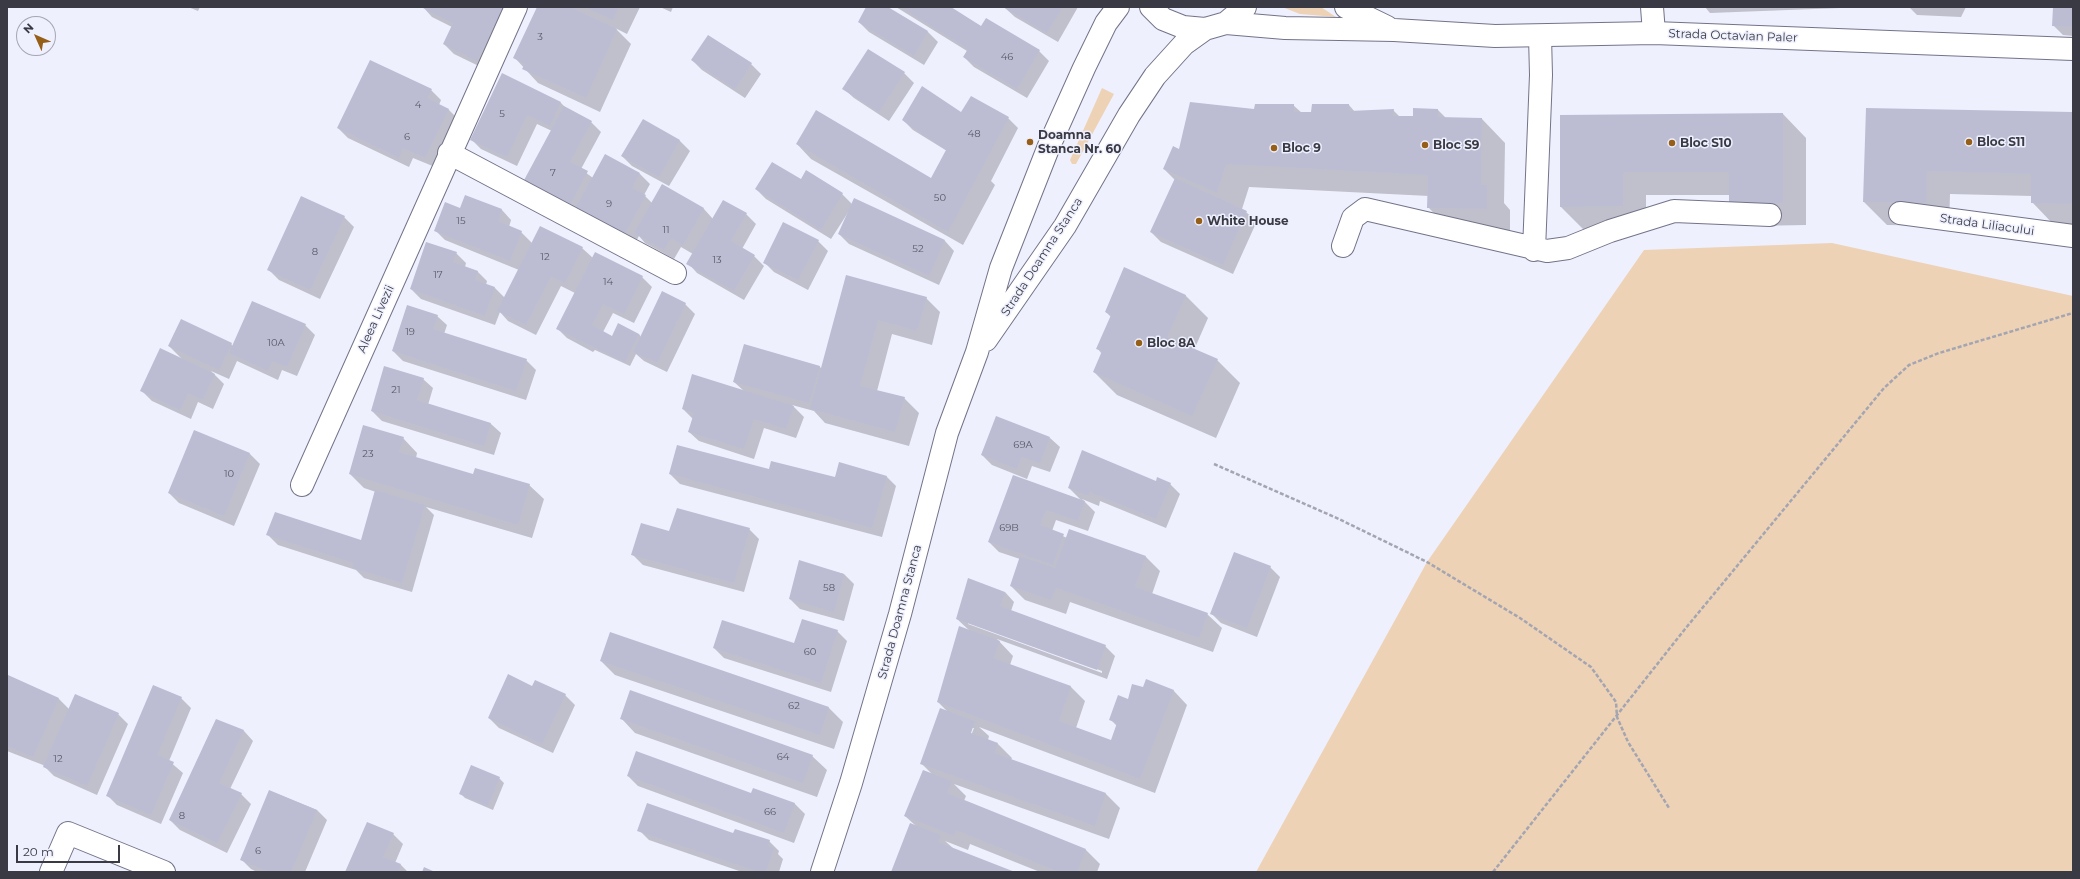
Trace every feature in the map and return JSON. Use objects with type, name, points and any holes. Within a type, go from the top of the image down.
[{"type":"main road","name":"Aleea Livezii","points":[[302,485],[449,153],[516,7]]},
{"type":"main road","name":"Strada Doamna Stanca","points":[[822,872],[851,783],[898,622],[947,433],[977,352],[1001,268],[1044,159],[1095,43],[1106,23],[1118,7]]},
{"type":"main road","points":[[1151,7],[1163,19],[1183,27],[1205,29],[1226,23],[1245,7]]},
{"type":"main road","points":[[1346,7],[1394,30]]},
{"type":"main road","points":[[1374,7],[1394,30]]},
{"type":"main road","points":[[1652,7],[1654,33]]},
{"type":"main road","name":"Strada Octavian Paler","points":[[1226,23],[1286,28],[1394,30],[1495,36],[1654,33],[2073,49]]},
{"type":"main road","name":"Strada Doamna Stanca","points":[[977,352],[1027,283],[1065,226],[1129,115],[1155,76],[1184,44],[1205,29]]},
{"type":"main road","points":[[1534,250],[1541,75],[1540,36]]},
{"type":"main road","points":[[449,153],[674,273]]},
{"type":"main road","points":[[1343,246],[1353,218],[1364,209],[1534,250],[1547,251],[1568,248],[1659,214],[1674,211],[1770,215]]},
{"type":"main road","name":"Strada Liliacului","points":[[1900,214],[2073,236]]},
{"type":"main road","points":[[51,872],[68,833],[164,872]]},
{"type":"path","points":[[1493,872],[1685,630],[1818,466],[1884,388],[1909,365],[1993,335],[2054,320],[2073,313]]},
{"type":"path","points":[[1214,464],[1339,519],[1427,562],[1520,618],[1591,667],[1616,702],[1617,717],[1628,742],[1669,808]]},
{"type":"shaded area","points":[[1282,7],[1321,7],[1336,17],[1300,14]]},
{"type":"shaded area","points":[[1102,88],[1114,94],[1076,164],[1072,164],[1070,160]]},
{"type":"shaded area","points":[[1832,243],[2073,296],[2073,872],[1256,872],[1427,562],[1644,250]]},
{"type":"building","points":[[421,7],[504,7],[477,61],[443,44],[453,23]]},
{"type":"building","points":[[537,7],[570,7],[617,29],[586,98],[522,69],[525,64],[513,58]]},
{"type":"building","points":[[585,7],[619,7],[613,20]]},
{"type":"building","points":[[866,7],[888,7],[928,31],[914,56],[858,22]]},
{"type":"building","points":[[901,7],[951,7],[981,26],[986,18],[1040,50],[1017,89],[963,57],[968,49]]},
{"type":"building","points":[[1003,7],[1063,7],[1047,33]]},
{"type":"building","points":[[2053,7],[2073,7],[2073,27],[2052,26]]},
{"type":"building","points":[[708,35],[752,63],[735,89],[691,60]]},
{"type":"building","points":[[868,49],[905,72],[879,112],[842,89]]},
{"type":"building","points":[[370,60],[432,89],[427,98],[449,109],[425,158],[403,148],[399,158],[337,128]]},
{"type":"building","points":[[502,73],[561,102],[550,126],[527,115],[507,157],[470,140]]},
{"type":"building","points":[[922,86],[961,112],[971,96],[1009,117],[948,232],[796,144],[816,110],[931,178],[946,150],[902,120]]},
{"type":"building","points":[[1190,102],[1254,109],[1255,104],[1294,104],[1294,112],[1311,112],[1312,104],[1349,104],[1349,111],[1394,109],[1393,116],[1413,116],[1413,108],[1438,109],[1438,117],[1482,118],[1481,185],[1487,185],[1487,209],[1427,208],[1428,175],[1226,164],[1217,193],[1163,169],[1173,146],[1179,149]]},
{"type":"building","points":[[564,106],[592,121],[570,162],[588,171],[569,207],[523,182]]},
{"type":"building","name":"Bloc S11","points":[[1866,108],[2073,112],[2073,204],[2031,203],[2031,174],[1927,171],[1926,203],[1863,202]]},
{"type":"building","name":"Bloc S10","points":[[1783,113],[1783,203],[1729,203],[1729,172],[1623,172],[1623,206],[1560,207],[1560,115]]},
{"type":"building","points":[[643,119],[680,140],[659,177],[621,156]]},
{"type":"building","points":[[605,154],[640,173],[632,188],[646,195],[624,235],[575,209]]},
{"type":"building","points":[[772,162],[801,179],[806,170],[843,193],[821,230],[755,189]]},
{"type":"building","name":"White House","points":[[1175,178],[1247,211],[1223,265],[1150,232]]},
{"type":"building","points":[[662,184],[704,208],[683,245],[671,238],[664,250],[634,233]]},
{"type":"building","points":[[465,195],[502,209],[498,221],[522,231],[510,261],[434,231],[445,202],[460,208]]},
{"type":"building","points":[[301,196],[345,216],[310,290],[267,270]]},
{"type":"building","points":[[854,198],[945,240],[929,276],[838,234]]},
{"type":"building","points":[[723,200],[747,213],[731,241],[755,255],[734,291],[686,264]]},
{"type":"building","points":[[783,222],[819,240],[798,280],[763,263]]},
{"type":"building","points":[[540,226],[583,247],[565,283],[551,276],[526,325],[497,311]]},
{"type":"building","points":[[426,242],[457,252],[453,262],[478,271],[475,280],[495,287],[485,316],[410,289]]},
{"type":"building","points":[[595,252],[643,276],[624,314],[603,304],[592,325],[612,336],[618,323],[639,334],[625,362],[556,329]]},
{"type":"building","name":"Bloc 8A","points":[[1124,267],[1186,295],[1167,337],[1218,359],[1192,416],[1093,372],[1102,351],[1096,349],[1111,315],[1105,312]]},
{"type":"building","points":[[846,275],[927,297],[917,331],[878,320],[860,386],[905,397],[895,432],[810,409]]},
{"type":"building","points":[[662,291],[686,303],[657,363],[633,352]]},
{"type":"building","points":[[252,301],[306,324],[287,367],[272,361],[268,371],[229,353]]},
{"type":"building","points":[[407,305],[438,315],[433,329],[527,359],[516,391],[392,351]]},
{"type":"building","points":[[181,319],[232,343],[219,370],[168,346]]},
{"type":"building","points":[[744,344],[820,366],[809,403],[733,382]]},
{"type":"building","points":[[160,348],[215,374],[203,400],[188,393],[180,410],[140,391]]},
{"type":"building","points":[[384,366],[424,378],[417,400],[491,423],[484,446],[371,411]]},
{"type":"building","points":[[692,374],[794,406],[786,429],[754,419],[744,449],[688,432],[694,413],[682,409]]},
{"type":"building","points":[[996,416],[1050,437],[1040,463],[1022,457],[1017,469],[981,455]]},
{"type":"building","points":[[363,425],[404,437],[399,452],[473,474],[475,468],[530,484],[518,525],[349,474]]},
{"type":"building","points":[[194,430],[250,453],[224,516],[168,493]]},
{"type":"building","points":[[677,445],[769,469],[771,461],[835,477],[839,462],[887,476],[872,528],[669,474]]},
{"type":"building","points":[[1082,450],[1156,481],[1157,477],[1171,483],[1156,519],[1090,492],[1089,496],[1068,488]]},
{"type":"building","points":[[1013,475],[1085,501],[1078,521],[1046,510],[1040,525],[1064,534],[1053,565],[988,542]]},
{"type":"building","points":[[375,490],[425,505],[402,583],[353,568],[354,563],[266,535],[275,512],[361,540]]},
{"type":"building","points":[[677,508],[750,528],[734,583],[631,555],[641,523],[669,531]]},
{"type":"building","points":[[1069,529],[1146,556],[1135,587],[1208,613],[1199,638],[1056,588],[1051,600],[1010,586],[1020,556],[1055,568]]},
{"type":"building","points":[[1234,552],[1271,566],[1247,628],[1210,614]]},
{"type":"building","points":[[799,560],[844,574],[834,612],[789,599]]},
{"type":"building","points":[[968,578],[1005,592],[1000,606],[1106,645],[1097,670],[956,619]]},
{"type":"building","points":[[802,619],[838,630],[821,683],[713,648],[722,620],[794,643]]},
{"type":"building","points":[[959,626],[1000,641],[993,658],[1071,686],[1059,721],[1111,740],[1117,723],[1109,720],[1118,695],[1128,699],[1132,684],[1143,687],[1146,679],[1174,690],[1140,779],[937,702]]},
{"type":"building","points":[[610,632],[829,707],[820,735],[600,661]]},
{"type":"building","points":[[508,674],[532,686],[535,680],[566,694],[542,744],[488,718]]},
{"type":"building","points":[[8,675],[59,698],[33,757],[7,746]]},
{"type":"building","points":[[153,685],[182,697],[157,755],[174,762],[151,815],[106,796]]},
{"type":"building","points":[[630,690],[813,755],[803,783],[620,719]]},
{"type":"building","points":[[75,694],[119,713],[87,786],[43,767]]},
{"type":"building","points":[[940,708],[975,721],[971,733],[998,743],[994,753],[1106,793],[1095,826],[920,764]]},
{"type":"building","points":[[216,719],[244,730],[219,783],[242,793],[217,843],[169,820]]},
{"type":"building","points":[[636,751],[751,793],[753,788],[795,803],[784,833],[627,776]]},
{"type":"building","points":[[471,765],[500,777],[488,806],[459,794]]},
{"type":"building","points":[[923,770],[952,781],[947,793],[1086,849],[1077,872],[1059,872],[956,830],[954,836],[904,816]]},
{"type":"building","points":[[269,790],[317,810],[291,872],[269,872],[240,860]]},
{"type":"building","points":[[647,803],[733,833],[735,829],[770,840],[768,846],[774,848],[766,872],[759,872],[637,831]]},
{"type":"building","points":[[367,822],[394,833],[383,857],[401,864],[398,872],[345,872]]},
{"type":"building","points":[[910,823],[941,835],[938,842],[1015,872],[891,872]]},
{"type":"building","points":[[424,867],[435,872],[422,872]]},
{"type":"place","name":"Doamna Stanca Nr. 60","points":[[1030,142]]},
{"type":"place","name":"Bloc S11","points":[[1969,142]]},
{"type":"place","name":"Bloc S10","points":[[1672,143]]},
{"type":"place","name":"Bloc S9","points":[[1425,145]]},
{"type":"place","name":"Bloc 9","points":[[1274,148]]},
{"type":"place","name":"White House","points":[[1199,221]]},
{"type":"place","name":"Bloc 8A","points":[[1139,343]]}]
